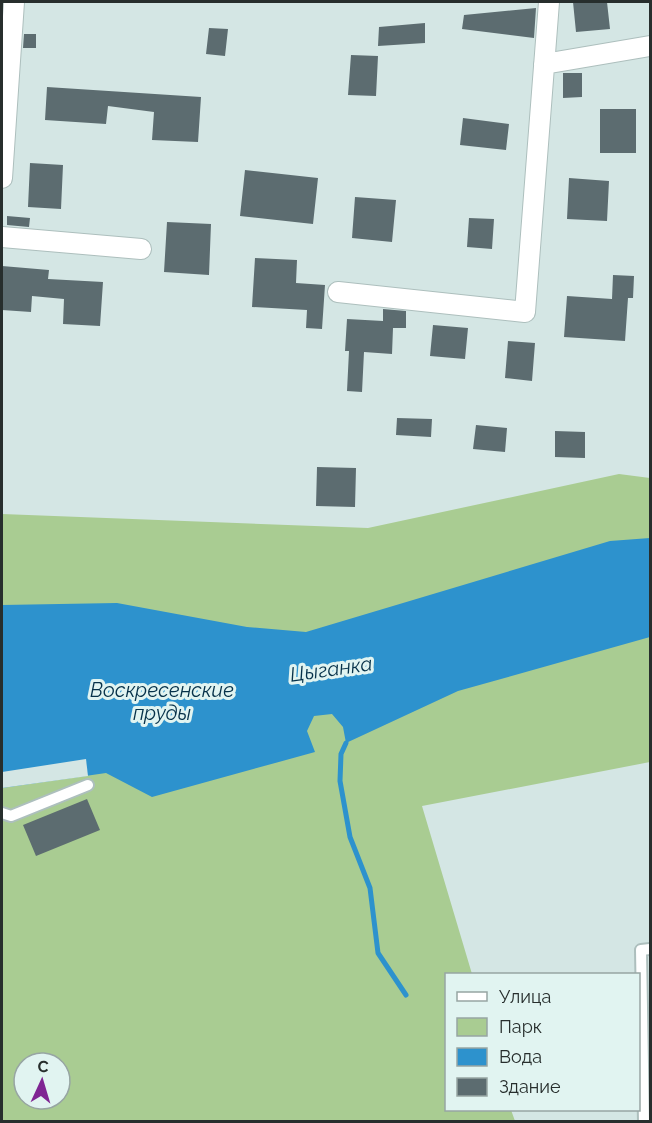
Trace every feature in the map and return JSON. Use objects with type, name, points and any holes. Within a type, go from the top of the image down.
[{"type":"street","points":[[2,178],[14,2]]},
{"type":"street","points":[[338,292],[525,312],[549,2]]},
{"type":"street","points":[[544,64],[651,46]]},
{"type":"street","points":[[2,237],[141,249]]},
{"type":"lane","points":[[2,813],[11,816],[88,785]]},
{"type":"lane","points":[[644,1122],[641,950],[651,950]]},
{"type":"green space","points":[[619,474],[650,478],[650,762],[422,806],[472,973],[445,973],[445,1111],[511,1111],[515,1121],[2,1122],[2,514],[368,528]]},
{"type":"water","name":"Воскресенские пруды","points":[[650,538],[650,637],[458,691],[346,743],[343,727],[332,714],[314,716],[307,731],[315,752],[152,797],[106,773],[2,788],[2,605],[117,603],[247,627],[306,632],[610,541]]},
{"type":"pier","points":[[86,759],[88,776],[2,788],[2,772]]},
{"type":"building","points":[[573,2],[607,2],[610,29],[576,32]]},
{"type":"building","points":[[536,8],[534,38],[462,29],[464,15]]},
{"type":"building","points":[[425,23],[425,43],[378,46],[379,27]]},
{"type":"building","points":[[209,28],[228,29],[225,56],[206,54]]},
{"type":"building","points":[[24,34],[36,34],[36,48],[23,48]]},
{"type":"building","points":[[351,55],[378,56],[376,96],[348,95]]},
{"type":"building","points":[[563,73],[582,73],[582,97],[563,98]]},
{"type":"building","points":[[47,87],[201,97],[198,142],[152,140],[154,112],[108,106],[106,124],[45,120]]},
{"type":"building","points":[[600,109],[636,109],[636,153],[600,153]]},
{"type":"building","points":[[463,118],[509,124],[506,150],[460,145]]},
{"type":"building","points":[[30,163],[63,165],[61,209],[28,207]]},
{"type":"building","points":[[245,170],[318,178],[313,224],[240,216]]},
{"type":"building","points":[[569,178],[609,181],[607,221],[567,219]]},
{"type":"building","points":[[355,197],[396,200],[392,242],[352,238]]},
{"type":"building","points":[[7,216],[30,218],[29,227],[7,225]]},
{"type":"building","points":[[469,218],[494,219],[492,249],[467,247]]},
{"type":"building","points":[[167,222],[211,224],[209,275],[164,272]]},
{"type":"building","points":[[255,258],[297,260],[296,283],[325,285],[322,329],[306,328],[307,310],[252,307]]},
{"type":"building","points":[[2,266],[49,270],[48,279],[103,282],[100,326],[63,324],[64,299],[32,296],[31,312],[2,310]]},
{"type":"building","points":[[613,275],[634,276],[633,298],[628,298],[625,341],[564,337],[567,296],[612,299]]},
{"type":"building","points":[[383,309],[406,311],[406,328],[393,328],[392,354],[364,352],[362,392],[347,391],[349,351],[345,351],[347,319],[383,321]]},
{"type":"building","points":[[433,325],[468,328],[465,359],[430,356]]},
{"type":"building","points":[[508,341],[535,343],[532,381],[505,378]]},
{"type":"building","points":[[397,418],[432,419],[431,437],[396,435]]},
{"type":"building","points":[[476,425],[507,428],[505,452],[473,449]]},
{"type":"building","points":[[555,431],[585,432],[585,458],[555,457]]},
{"type":"building","points":[[317,467],[356,468],[355,507],[316,506]]},
{"type":"building","points":[[87,799],[100,830],[36,856],[23,825]]},
{"type":"waterway","points":[[346,743],[341,754],[340,781],[350,837],[370,888],[378,953],[406,995]]},
{"type":"water label","name":"Цыганка","points":[[331,669]]}]
